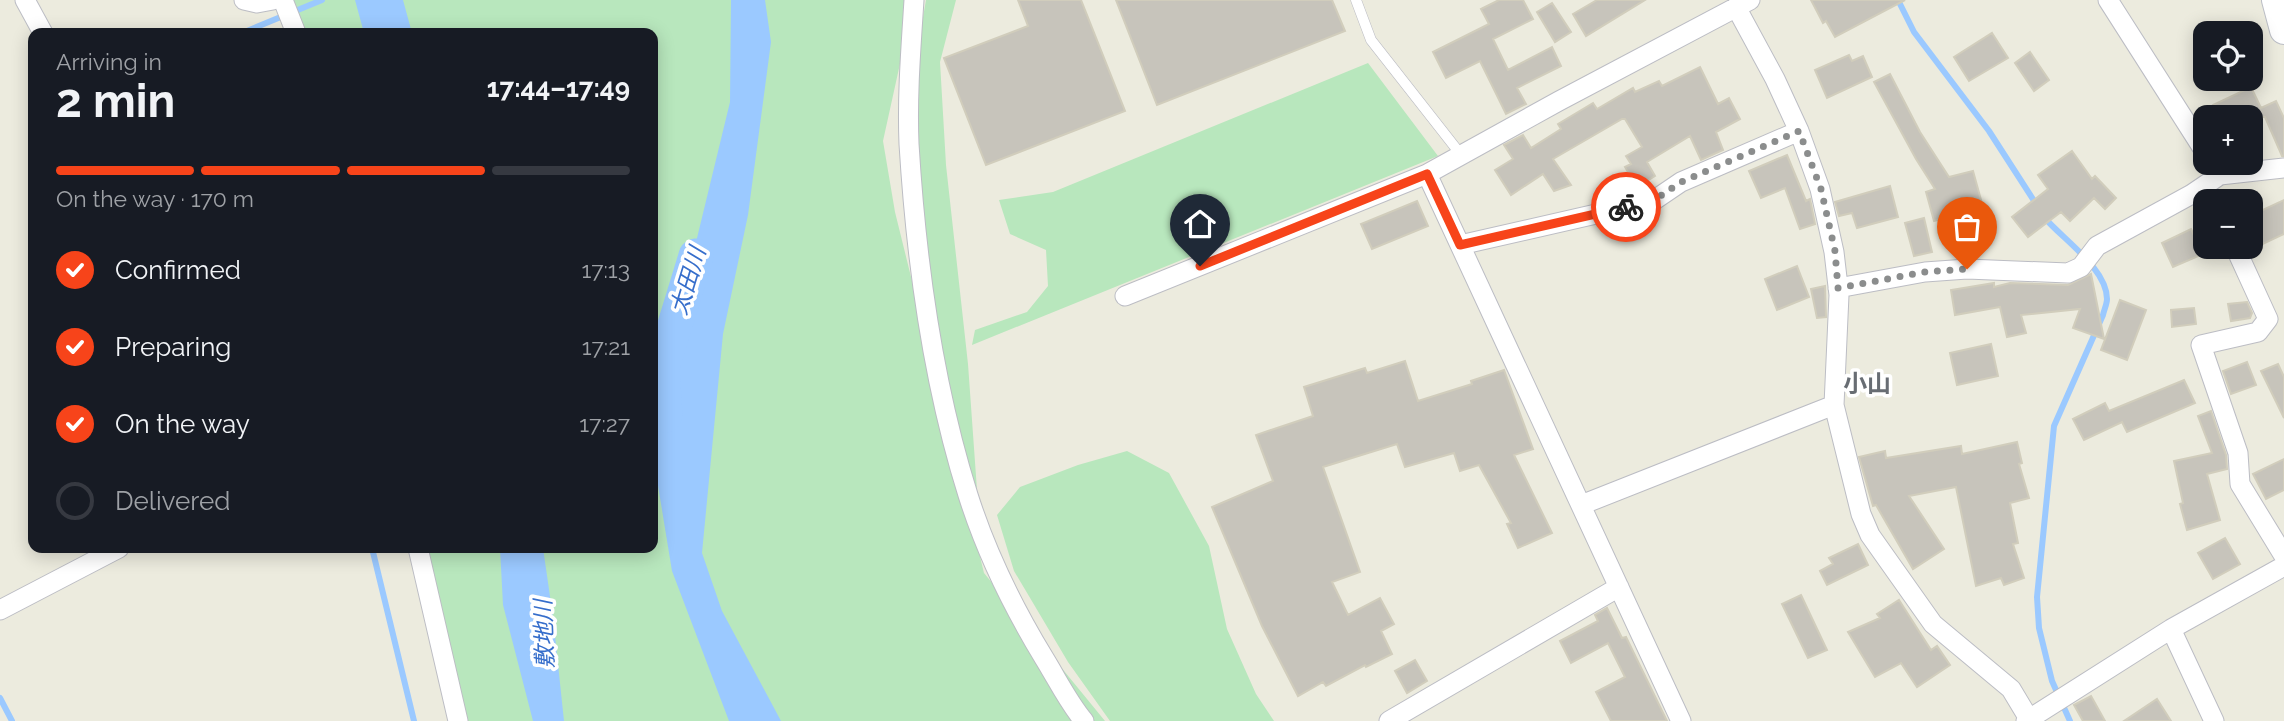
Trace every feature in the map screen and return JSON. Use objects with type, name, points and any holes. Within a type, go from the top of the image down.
[{"type":"street","points":[[25,0],[40,28]]},
{"type":"street","points":[[244,0],[257,3],[273,0]]},
{"type":"street","points":[[283,0],[294,28]]},
{"type":"street","points":[[914,0],[909,69],[909,142],[932,341],[948,419],[967,494],[989,552],[1021,620],[1084,721]]},
{"type":"street","points":[[2108,0],[2193,133]]},
{"type":"street","points":[[2276,0],[2284,30]]},
{"type":"street","points":[[1125,296],[1427,174],[1559,100],[1743,3],[1799,131],[1821,189],[1835,251],[1838,288],[1834,405],[1861,514],[1870,535],[1933,624],[2011,689],[2027,720],[2171,629],[2284,566]]},
{"type":"street","points":[[1460,245],[1653,201],[1681,182],[1799,131]]},
{"type":"street","points":[[1838,288],[1925,272],[1967,269],[2068,273],[2081,267],[2097,246],[2213,181],[2284,168]]},
{"type":"street","points":[[1427,174],[1681,721]]},
{"type":"street","points":[[2242,259],[2276,316],[2258,332],[2200,345],[2238,453],[2240,484],[2284,556]]},
{"type":"street","points":[[1581,505],[1834,405]]},
{"type":"street","points":[[0,610],[109,553]]},
{"type":"street","points":[[419,553],[457,721]]},
{"type":"street","points":[[1389,721],[1619,587]]},
{"type":"street","points":[[2171,629],[2214,721]]},
{"type":"lane","points":[[1356,0],[1371,40],[1462,156]]},
{"type":"green space","points":[[287,0],[914,0],[883,141],[895,212],[984,573],[1105,721],[458,721],[419,553],[658,553],[658,28],[294,28]]},
{"type":"green space","points":[[926,0],[956,0],[940,62],[946,165],[968,364],[977,490],[937,366],[910,92]]},
{"type":"green space","points":[[1368,63],[1438,156],[972,345],[975,330],[1027,312],[1048,286],[1046,250],[1010,234],[999,200],[1053,192]]},
{"type":"green space","points":[[1127,451],[1169,473],[1209,546],[1227,629],[1256,694],[1274,721],[1110,721],[1068,662],[1014,571],[997,515],[1020,487],[1078,465]]},
{"type":"water","points":[[355,0],[403,0],[411,28],[363,28]]},
{"type":"water","points":[[731,0],[765,0],[771,42],[748,215],[723,334],[702,553],[722,611],[781,721],[729,721],[672,571],[658,486],[658,381],[682,300],[730,102]]},
{"type":"water","name":"敷地川","points":[[500,553],[544,553],[564,721],[533,721],[503,605]]},
{"type":"building","points":[[1018,0],[1081,0],[1125,111],[986,165],[944,58],[1028,26]]},
{"type":"building","points":[[1116,0],[1332,0],[1345,31],[1157,105]]},
{"type":"building","points":[[1499,0],[1523,0],[1533,19],[1493,39],[1508,70],[1552,47],[1561,66],[1517,88],[1526,104],[1506,114],[1480,61],[1446,78],[1433,52],[1489,24],[1481,9]]},
{"type":"building","points":[[1597,0],[1645,0],[1586,36],[1573,14]]},
{"type":"building","points":[[1811,0],[1905,0],[1835,37],[1826,21],[1823,23]]},
{"type":"building","points":[[1552,3],[1571,32],[1555,42],[1537,12]]},
{"type":"building","points":[[1992,33],[2008,58],[1969,81],[1954,57]]},
{"type":"building","points":[[2030,52],[2049,80],[2034,91],[2015,63]]},
{"type":"building","points":[[1849,55],[1852,61],[1863,56],[1872,77],[1827,98],[1815,70]]},
{"type":"building","points":[[1700,67],[1718,104],[1729,98],[1740,119],[1716,132],[1723,150],[1701,160],[1690,136],[1647,162],[1655,176],[1637,187],[1625,167],[1631,164],[1626,156],[1642,147],[1625,119],[1622,119],[1553,159],[1571,185],[1554,191],[1543,174],[1511,195],[1495,170],[1513,159],[1504,145],[1523,135],[1531,148],[1561,129],[1558,124],[1593,103],[1597,109],[1633,88],[1635,92],[1659,81],[1662,86]]},
{"type":"building","points":[[1890,74],[1920,132],[1949,177],[1973,171],[1983,207],[1934,221],[1926,192],[1935,189],[1874,82]]},
{"type":"building","points":[[2243,91],[2253,91],[2260,105],[2213,105]]},
{"type":"building","points":[[2276,101],[2284,118],[2284,156],[2282,156],[2263,107]]},
{"type":"building","points":[[2072,151],[2092,179],[2095,176],[2116,198],[2105,209],[2094,198],[2070,221],[2061,212],[2028,237],[2012,217],[2048,189],[2038,175]]},
{"type":"building","points":[[1787,155],[1806,201],[1810,199],[1815,224],[1800,229],[1785,188],[1761,198],[1749,171]]},
{"type":"building","points":[[1890,186],[1898,217],[1857,228],[1852,213],[1839,216],[1835,202]]},
{"type":"building","points":[[2284,200],[2284,234],[2263,244],[2263,210]]},
{"type":"building","points":[[1417,201],[1428,226],[1372,249],[1361,224]]},
{"type":"building","points":[[1924,218],[1932,252],[1914,256],[1905,223]]},
{"type":"building","points":[[2191,229],[2193,258],[2173,267],[2162,243]]},
{"type":"building","points":[[1797,266],[1809,297],[1777,310],[1765,279]]},
{"type":"building","points":[[2091,274],[2104,339],[2073,328],[2080,309],[2021,315],[2026,333],[2007,337],[2000,307],[1955,315],[1951,290],[1994,283],[1994,287],[2010,283],[2068,285]]},
{"type":"building","points":[[1825,286],[1826,317],[1817,318],[1811,289]]},
{"type":"building","points":[[2120,300],[2146,310],[2127,360],[2101,350]]},
{"type":"building","points":[[2247,302],[2252,313],[2250,318],[2231,321],[2228,304]]},
{"type":"building","points":[[2194,308],[2196,324],[2172,327],[2171,310]]},
{"type":"building","points":[[1991,344],[1998,376],[1957,385],[1950,353]]},
{"type":"building","points":[[1405,361],[1418,401],[1472,384],[1471,381],[1504,370],[1533,449],[1514,455],[1552,533],[1518,548],[1507,524],[1511,523],[1479,465],[1460,471],[1454,453],[1405,467],[1397,444],[1323,467],[1360,572],[1332,582],[1348,615],[1380,598],[1394,624],[1381,631],[1392,654],[1326,686],[1323,682],[1298,696],[1262,626],[1212,507],[1273,481],[1256,435],[1313,416],[1304,387],[1365,368],[1367,373]]},
{"type":"building","points":[[2247,362],[2256,385],[2231,394],[2223,371]]},
{"type":"building","points":[[2278,364],[2284,377],[2284,418],[2261,371]]},
{"type":"building","points":[[2184,380],[2195,403],[2127,432],[2122,422],[2084,440],[2073,419],[2105,403],[2109,411]]},
{"type":"building","points":[[2211,411],[2226,455],[2227,469],[2207,474],[2220,520],[2187,530],[2174,461],[2212,453],[2198,416]]},
{"type":"building","points":[[2017,442],[2022,463],[2019,464],[2029,498],[2010,503],[2018,543],[2013,544],[2024,578],[2004,585],[2001,578],[1976,586],[1956,487],[1909,496],[1944,549],[1913,569],[1876,505],[1873,506],[1859,457],[1885,451],[1886,458],[1961,446],[1962,454]]},
{"type":"building","points":[[2284,459],[2284,490],[2266,499],[2253,474]]},
{"type":"building","points":[[2225,538],[2240,564],[2213,579],[2198,553]]},
{"type":"building","points":[[1858,544],[1868,565],[1827,585],[1820,571],[1833,564],[1829,558]]},
{"type":"building","points":[[1801,595],[1827,650],[1808,658],[1782,604]]},
{"type":"building","points":[[1899,600],[1931,650],[1937,646],[1950,665],[1917,687],[1901,663],[1875,677],[1848,632],[1880,618],[1877,614]]},
{"type":"building","points":[[1607,608],[1622,638],[1626,637],[1667,721],[1611,721],[1596,692],[1625,677],[1608,643],[1571,663],[1560,641],[1598,621],[1595,615]]},
{"type":"building","points":[[1415,660],[1427,681],[1407,693],[1395,671]]},
{"type":"building","points":[[2091,696],[2105,721],[2083,721],[2074,705]]},
{"type":"building","points":[[2157,699],[2171,721],[2124,721]]},
{"type":"waterway","points":[[254,28],[322,0]]},
{"type":"waterway","points":[[1898,0],[1914,32],[1989,131],[2038,207]]},
{"type":"waterway","points":[[2043,216],[2092,265],[2105,287],[2107,299],[2103,315],[2054,426],[2037,597],[2039,628],[2052,681],[2070,721]]},
{"type":"waterway","name":"太田川","points":[[665,415],[662,367],[696,256]]},
{"type":"waterway","points":[[373,553],[414,721]]},
{"type":"waterway","points":[[0,698],[12,721]]},
{"type":"way so far","points":[[1626,207],[1653,201],[1681,182],[1799,131],[1821,189],[1835,251],[1838,288],[1925,272],[1967,269]]},
{"type":"district","name":"小山","points":[[1867,384]]},
{"type":"route","points":[[1200,266],[1427,174],[1460,245],[1626,207]]}]
